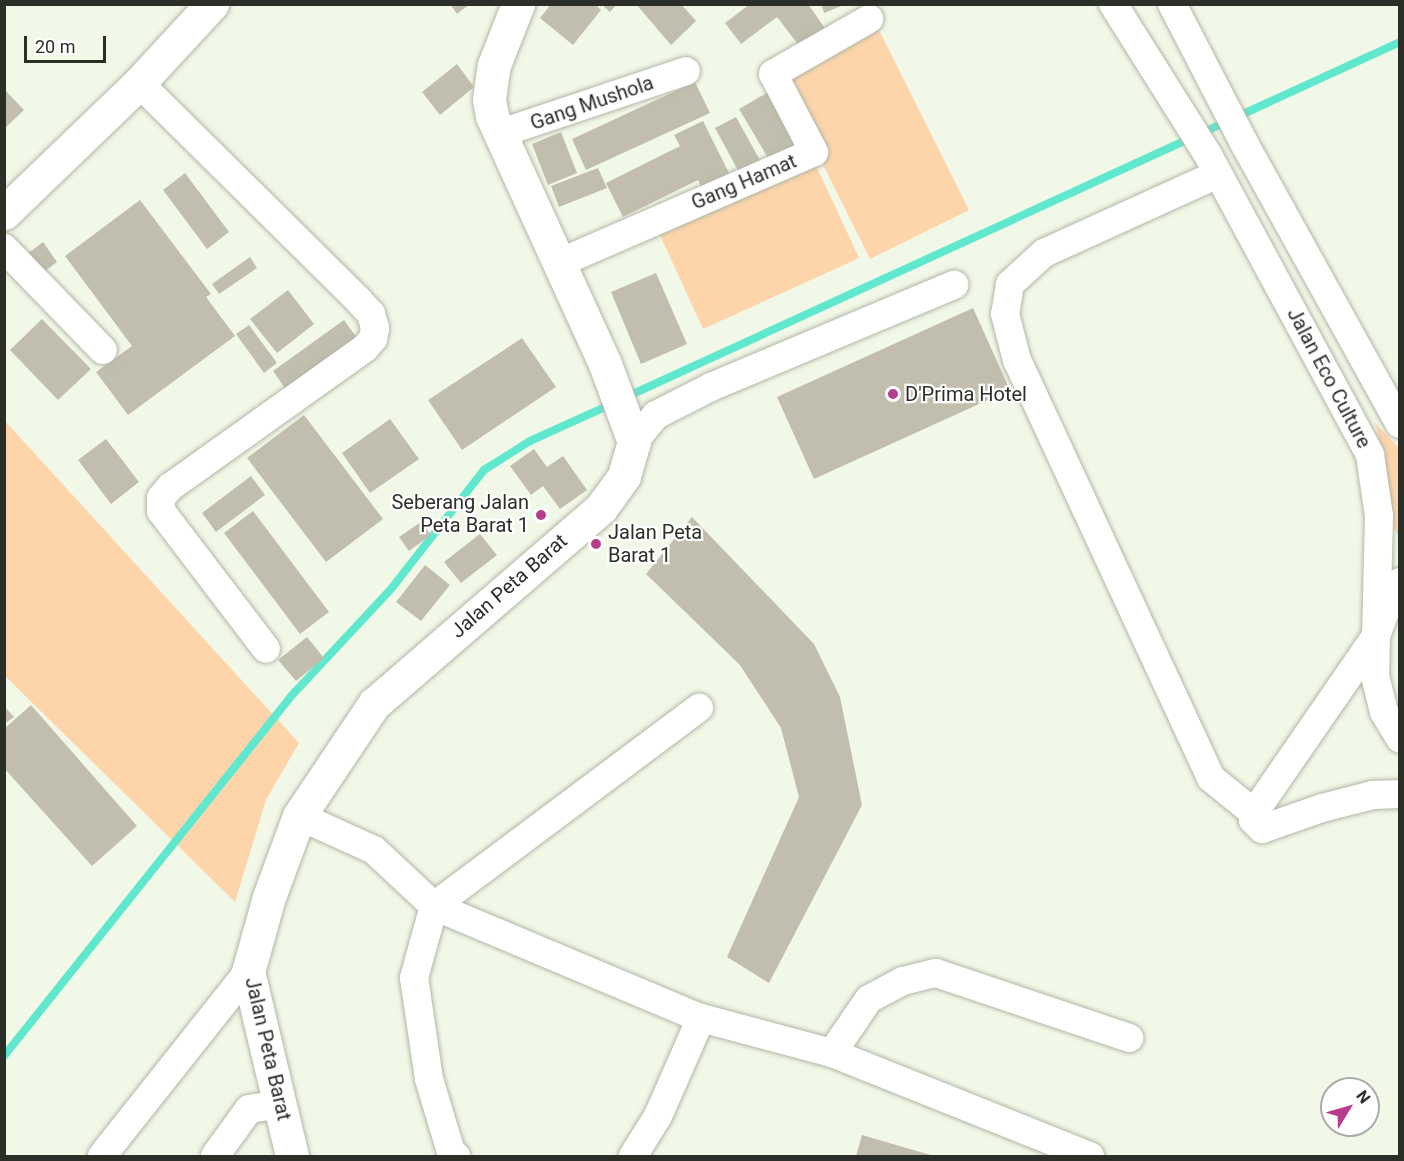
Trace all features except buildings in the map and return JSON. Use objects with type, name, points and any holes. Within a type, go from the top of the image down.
[{"type":"main road","points":[[4,213],[139,84],[213,4]]},
{"type":"main road","points":[[518,4],[494,65],[489,99],[498,134],[605,364],[633,435]]},
{"type":"main road","name":"Jalan Peta Barat","points":[[292,1156],[282,1104],[248,972],[269,897],[299,816],[374,704],[601,508],[624,476],[633,435]]},
{"type":"street","name":"Jalan Eco Culture","points":[[1113,4],[1174,107],[1213,164],[1370,455],[1380,516],[1375,676],[1384,712],[1400,739]]},
{"type":"street","name":"Jalan Eco Culture","points":[[1172,4],[1206,74],[1400,424]]},
{"type":"street","name":"Gang Hamat","points":[[559,263],[814,152],[773,74],[869,19]]},
{"type":"street","name":"Gang Mushola","points":[[498,134],[686,71]]},
{"type":"street","points":[[139,84],[359,301],[371,314],[375,328],[373,339],[365,348],[170,487],[161,498],[162,511],[266,649]]},
{"type":"street","points":[[1213,164],[1044,253],[1010,284],[1005,314],[1017,360],[1211,778],[1254,813]]},
{"type":"street","points":[[4,248],[103,350]]},
{"type":"street","points":[[633,435],[656,415],[711,387],[954,285]]},
{"type":"street","points":[[1400,582],[1392,592],[1376,636],[1254,813],[1253,820],[1262,829],[1322,808],[1373,795],[1400,794]]},
{"type":"street","points":[[456,1156],[451,1152],[429,1079],[414,978],[434,906],[699,708]]},
{"type":"street","points":[[299,816],[374,850],[434,906],[701,1018],[832,1053],[1090,1156]]},
{"type":"street","points":[[102,1156],[248,972]]},
{"type":"street","points":[[832,1053],[869,999],[903,981],[936,973],[1129,1038]]},
{"type":"street","points":[[633,1156],[658,1116],[701,1018]]},
{"type":"street","points":[[215,1156],[249,1109],[282,1104]]},
{"type":"shaded area","points":[[876,24],[969,210],[870,259],[777,73]]},
{"type":"shaded area","points":[[814,161],[859,258],[703,329],[659,233]]},
{"type":"shaded area","points":[[5,421],[299,743],[266,800],[235,902],[5,676]]},
{"type":"shaded area","points":[[1375,423],[1399,448],[1399,535],[1393,529],[1386,468]]},
{"type":"waterway","points":[[624,398],[1400,42]]},
{"type":"waterway","points":[[4,1056],[294,693],[391,589],[484,470],[530,441],[612,404]]},
{"type":"place","name":"D'Prima Hotel","points":[[893,394]]},
{"type":"place","name":"Seberang Jalan Peta Barat 1","points":[[541,515]]},
{"type":"place","name":"Jalan Peta Barat 1","points":[[596,544]]}]
